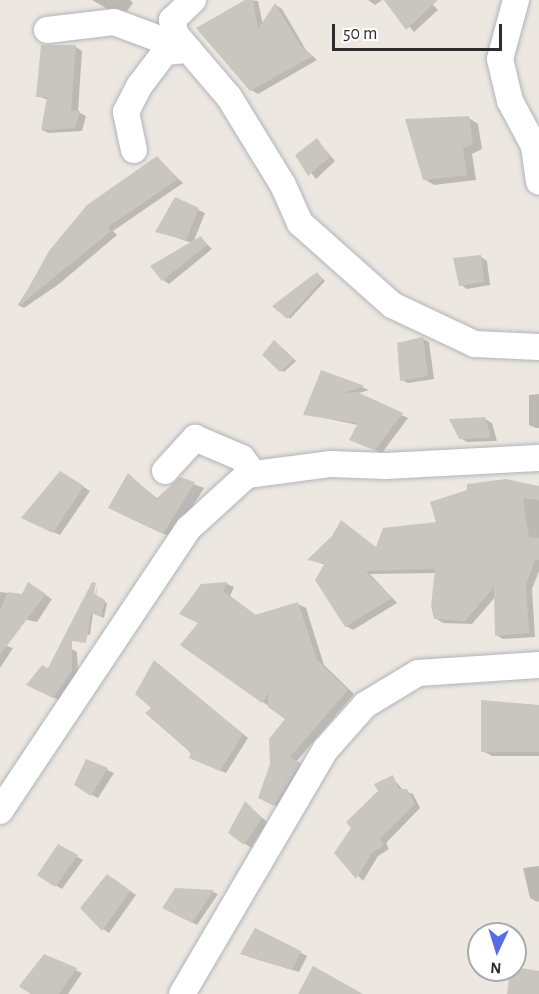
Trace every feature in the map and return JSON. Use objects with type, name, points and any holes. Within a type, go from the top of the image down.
[{"type":"street","points":[[194,0],[172,20],[176,35],[229,97],[283,185],[300,223],[392,305],[475,344],[539,347]]},
{"type":"street","points":[[516,0],[500,59],[510,101],[534,146],[539,182]]},
{"type":"street","points":[[47,30],[114,22],[189,50]]},
{"type":"street","points":[[134,150],[126,112],[140,85],[165,52],[189,50]]},
{"type":"street","points":[[165,471],[195,438],[242,459],[254,474]]},
{"type":"street","points":[[0,811],[189,528],[248,475],[331,464],[385,466],[539,458]]},
{"type":"street","points":[[182,994],[326,749],[365,705],[418,673],[539,665]]},
{"type":"building","points":[[245,0],[253,0],[258,29],[275,3],[300,45],[313,56],[250,91],[196,28]]},
{"type":"building","points":[[384,0],[438,0],[406,30]]},
{"type":"building","points":[[41,45],[76,45],[71,110],[80,111],[75,128],[41,130],[47,97],[36,97]]},
{"type":"building","points":[[469,116],[473,144],[463,148],[467,175],[423,180],[405,119]]},
{"type":"building","points":[[317,138],[330,157],[308,176],[295,155]]},
{"type":"building","points":[[157,156],[178,179],[108,227],[111,231],[18,307],[49,251],[87,205]]},
{"type":"building","points":[[175,197],[199,208],[186,240],[155,232]]},
{"type":"building","points":[[201,236],[207,245],[162,281],[150,266]]},
{"type":"building","points":[[481,255],[484,282],[459,286],[453,258]]},
{"type":"building","points":[[317,272],[323,279],[287,319],[272,306]]},
{"type":"building","points":[[423,337],[428,376],[400,381],[397,343]]},
{"type":"building","points":[[274,340],[294,359],[280,372],[262,355]]},
{"type":"building","points":[[321,370],[365,386],[343,393],[357,392],[403,413],[375,450],[349,440],[358,423],[303,415]]},
{"type":"building","points":[[485,417],[491,438],[459,439],[449,419]]},
{"type":"building","points":[[60,471],[84,486],[53,533],[21,518]]},
{"type":"building","points":[[128,473],[156,499],[180,477],[195,482],[163,534],[108,508]]},
{"type":"building","points":[[506,479],[539,486],[539,500],[523,498],[529,537],[539,538],[539,560],[535,560],[526,585],[529,633],[495,636],[494,587],[465,621],[434,619],[431,606],[435,569],[366,571],[392,598],[345,627],[315,580],[325,563],[307,560],[332,536],[341,520],[376,547],[383,528],[436,522],[430,502],[467,490],[467,484]]},
{"type":"building","points":[[28,582],[46,594],[0,655],[0,610],[8,592],[22,594]]},
{"type":"building","points":[[92,582],[96,583],[94,594],[105,600],[101,617],[91,613],[86,643],[72,641],[72,671],[53,698],[26,685],[42,665],[48,668]]},
{"type":"building","points":[[228,582],[223,591],[255,615],[298,602],[317,660],[348,690],[290,757],[301,763],[274,806],[258,798],[270,764],[269,739],[285,719],[268,707],[268,693],[262,703],[180,645],[198,623],[179,614],[201,584]]},
{"type":"building","points":[[154,660],[243,734],[220,771],[189,758],[191,753],[145,713],[151,708],[135,694]]},
{"type":"building","points":[[481,700],[539,705],[539,752],[481,752]]},
{"type":"building","points":[[86,759],[108,768],[91,796],[74,785]]},
{"type":"building","points":[[393,775],[399,789],[407,789],[415,804],[380,839],[384,845],[372,853],[356,879],[334,853],[351,828],[346,822],[378,791],[374,784]]},
{"type":"building","points":[[245,801],[262,818],[244,845],[228,833]]},
{"type":"building","points":[[58,844],[78,855],[55,887],[37,875]]},
{"type":"building","points":[[107,874],[130,891],[102,931],[80,908]]},
{"type":"building","points":[[175,888],[214,890],[192,923],[162,908]]},
{"type":"building","points":[[255,928],[301,951],[292,970],[240,954]]},
{"type":"building","points":[[44,954],[77,968],[59,994],[32,994],[19,986]]},
{"type":"building","points":[[313,966],[363,994],[298,994]]},
{"type":"building","points":[[527,969],[539,971],[539,994],[507,994],[508,982],[527,982]]}]
